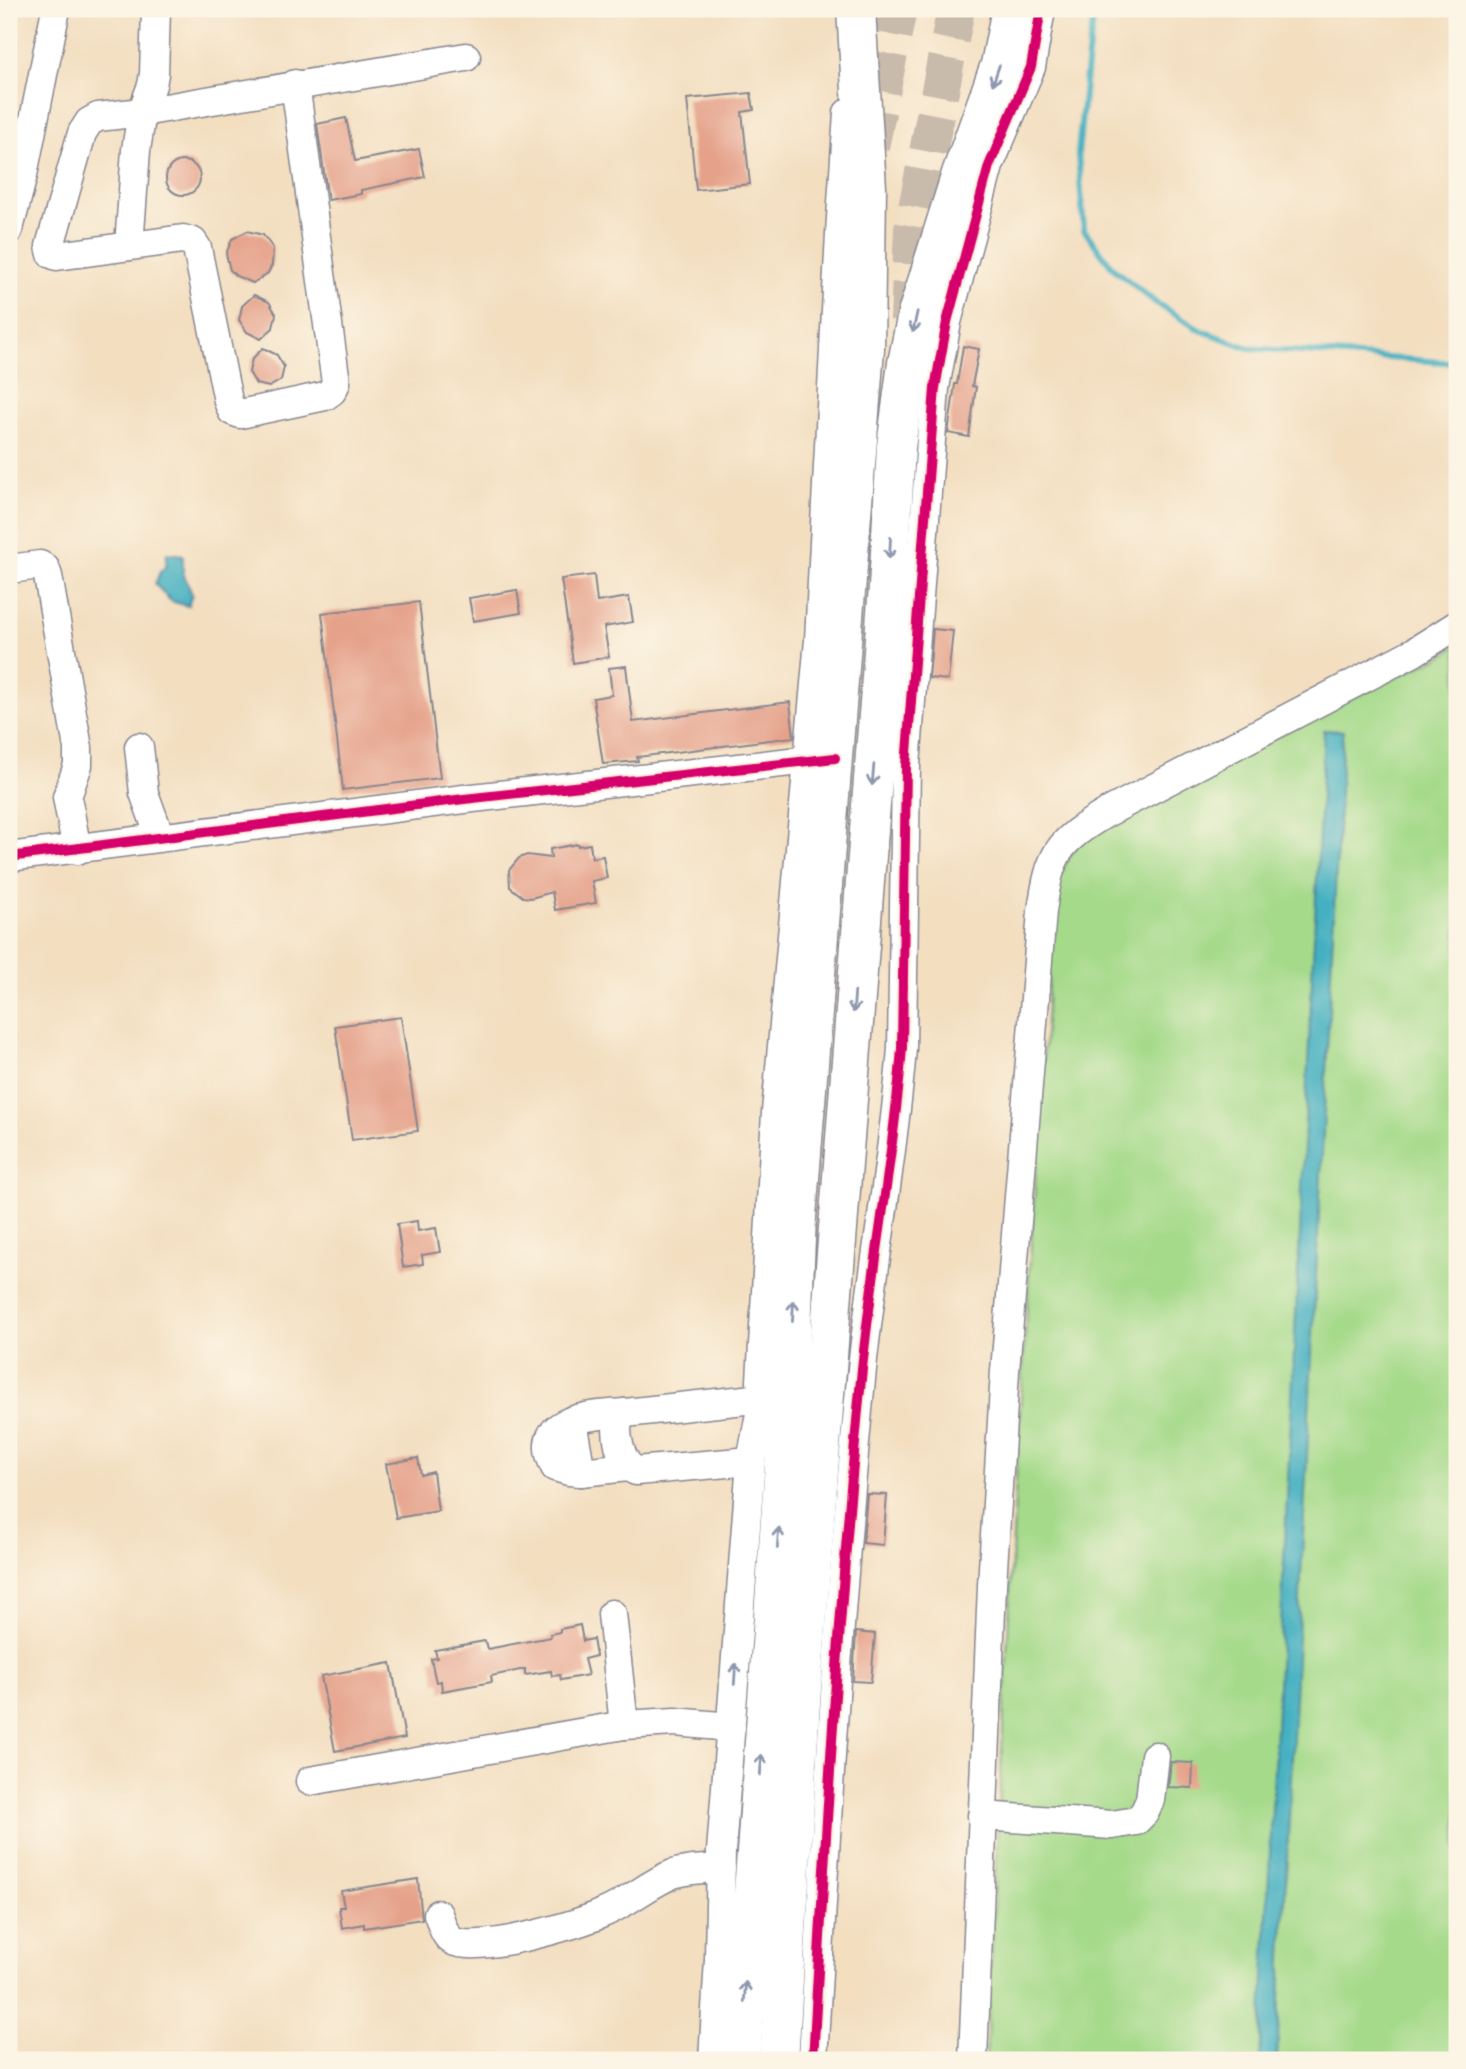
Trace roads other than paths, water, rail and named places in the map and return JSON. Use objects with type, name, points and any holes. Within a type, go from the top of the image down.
[{"type":"highway","points":[[741,2060],[772,1395],[797,1217],[822,759],[866,349],[867,188],[855,9]]},
{"type":"highway","points":[[779,2060],[801,1702],[888,587],[896,447],[907,363],[917,314],[933,256],[1000,65],[1011,9]]},
{"type":"street","points":[[9,229],[26,162],[56,9]]},
{"type":"street","points":[[129,246],[132,182],[142,112],[154,74],[156,9]]},
{"type":"street","points":[[813,2060],[836,1660],[847,1530],[869,1307],[900,1073],[906,766],[931,423],[942,344],[962,264],[989,166],[1031,67],[1041,9]]},
{"type":"street","points":[[295,85],[335,383],[332,391],[325,396],[240,414],[232,411],[228,401],[197,248],[193,242],[183,239],[57,256],[52,254],[50,246],[82,133],[89,122],[98,117],[142,112],[295,85],[466,57]]},
{"type":"street","points":[[9,569],[40,565],[45,568],[48,576],[78,748],[78,765],[67,797],[76,850]]},
{"type":"street","points":[[973,2060],[992,1585],[1005,1371],[1042,911],[1051,862],[1071,837],[1108,812],[1391,664],[1457,625]]},
{"type":"street","points":[[139,747],[144,793],[160,837]]},
{"type":"street","points":[[9,857],[464,799],[822,759]]},
{"type":"street","points":[[713,2060],[721,1868],[751,1461],[772,1395],[597,1415],[572,1421],[553,1431],[548,1447],[555,1467],[581,1472],[628,1467],[636,1471],[751,1461]]},
{"type":"street","points":[[625,1413],[620,1415],[617,1428],[628,1467]]},
{"type":"street","points":[[612,1614],[624,1725]]},
{"type":"street","points":[[310,1781],[624,1725],[675,1722],[731,1727]]},
{"type":"street","points":[[982,1816],[1112,1825],[1136,1821],[1144,1813],[1150,1800],[1155,1756]]},
{"type":"street","points":[[438,1914],[444,1932],[451,1940],[463,1945],[512,1939],[557,1930],[604,1913],[674,1874],[721,1868]]},
{"type":"water","points":[[167,553],[183,555],[183,573],[192,594],[188,606],[171,601],[155,584],[166,566]]},
{"type":"water","points":[[1324,730],[1343,731],[1277,2060],[1260,2060]]},
{"type":"waterway","points":[[1095,9],[1078,154],[1084,230],[1113,268],[1156,303],[1200,330],[1249,348],[1457,363]]},
{"type":"tunnel","points":[[870,147],[898,9]]},
{"type":"tunnel","points":[[909,321],[913,229],[956,9]]},
{"type":"tunnel","points":[[837,1495],[848,1345]]},
{"type":"tunnel","points":[[731,1915],[767,1438]]},
{"type":"tunnel","points":[[798,2060],[806,1946]]}]
